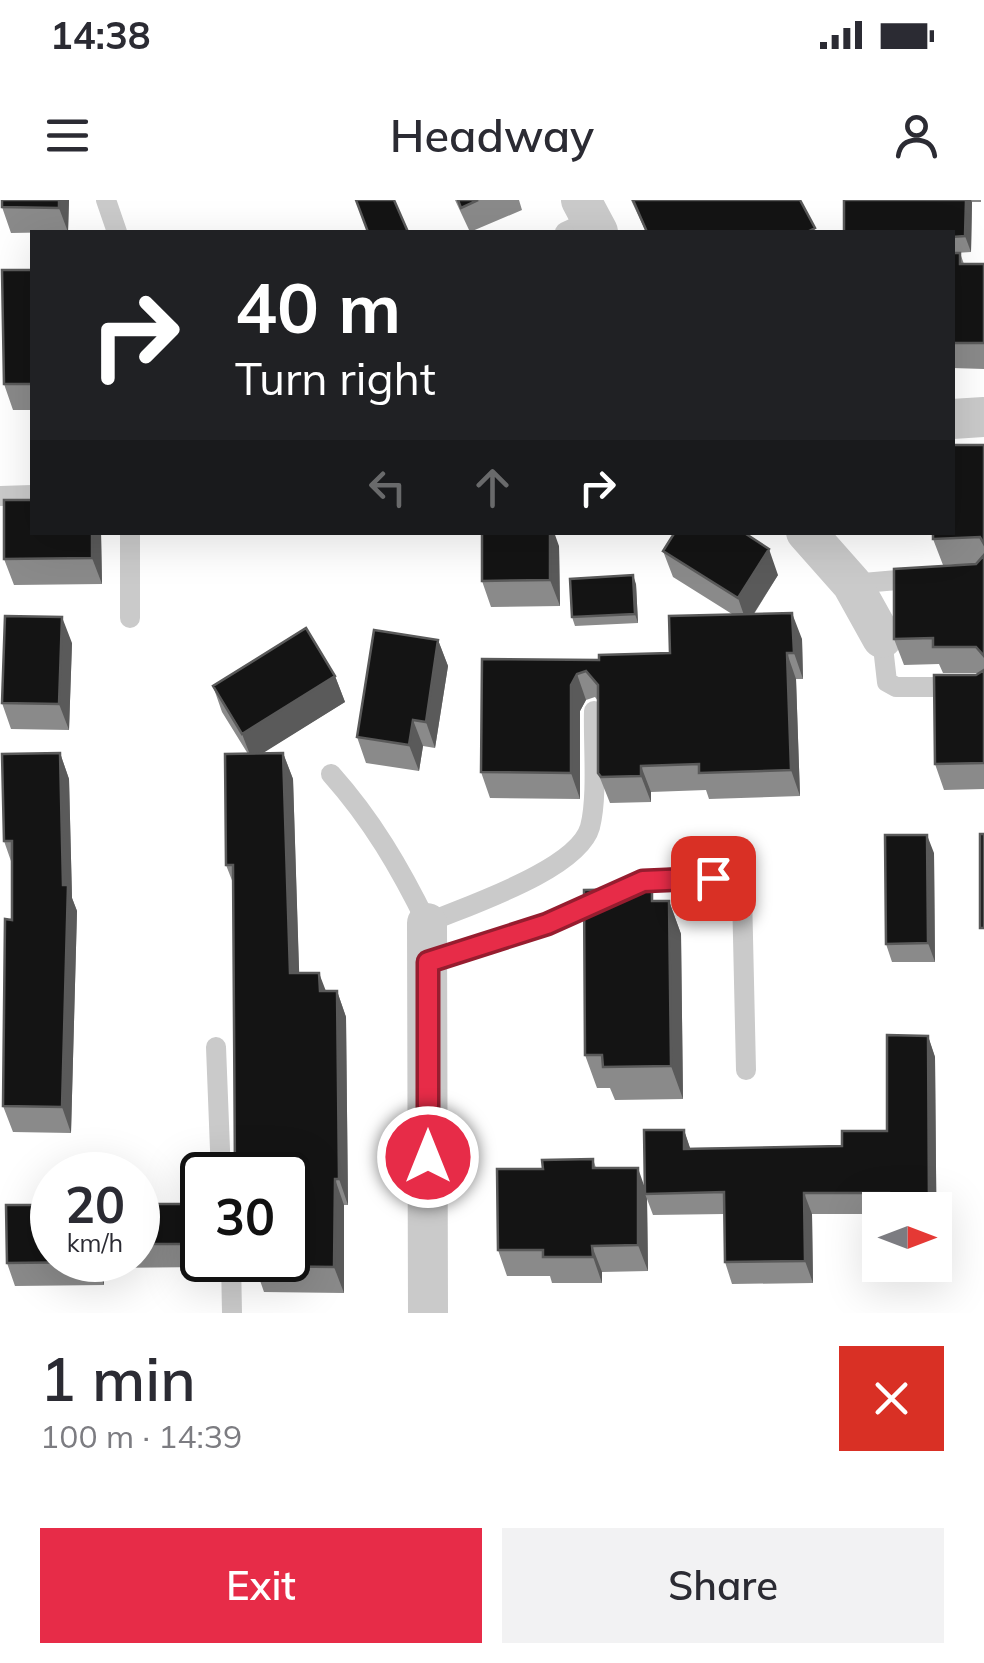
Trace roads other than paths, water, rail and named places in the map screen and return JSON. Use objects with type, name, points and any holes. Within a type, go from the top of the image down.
[{"type":"street","points":[[955,419],[984,417]]},
{"type":"street","points":[[809,535],[852,584],[882,638]]},
{"type":"street","points":[[428,942],[428,1313]]},
{"type":"lane","points":[[106,200],[116,230]]},
{"type":"lane","points":[[0,496],[30,495]]},
{"type":"lane","points":[[130,535],[130,618]]},
{"type":"lane","points":[[852,584],[948,577]]},
{"type":"lane","points":[[882,638],[887,682],[896,686],[984,688]]},
{"type":"lane","points":[[428,942],[572,852],[590,828],[594,711]]},
{"type":"lane","points":[[330,774],[364,811],[391,852],[428,942]]},
{"type":"lane","points":[[428,942],[547,924],[643,881],[713,878],[734,884],[742,893],[746,1070]]},
{"type":"lane","points":[[216,1047],[221,1152]]},
{"type":"lane","points":[[231,1282],[232,1313]]}]
